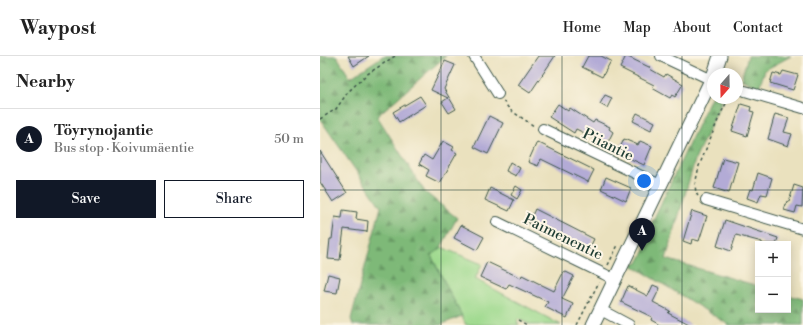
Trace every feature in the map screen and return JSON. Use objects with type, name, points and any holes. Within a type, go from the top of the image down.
[{"type":"street","points":[[474,56],[498,94]]},
{"type":"street","points":[[661,56],[707,75]]},
{"type":"street","points":[[716,68],[720,56]]},
{"type":"street","points":[[593,325],[707,90]]},
{"type":"street","points":[[745,91],[803,108]]},
{"type":"street","name":"Piiantie","points":[[543,130],[660,186]]},
{"type":"street","points":[[706,200],[803,229]]},
{"type":"street","name":"Paimenentie","points":[[497,222],[615,280]]},
{"type":"street","points":[[601,310],[629,325]]},
{"type":"path","points":[[320,119],[336,109],[348,92],[366,75],[395,56]]},
{"type":"path","points":[[498,94],[510,110],[530,124],[543,130]]},
{"type":"path","points":[[706,200],[699,198],[696,193],[695,184],[699,166],[726,104]]},
{"type":"path","points":[[518,320],[527,325]]},
{"type":"green space","points":[[320,56],[337,56],[350,78],[383,56],[446,56],[377,116],[425,192],[457,218],[440,249],[431,256],[462,316],[440,325],[353,325],[351,319],[381,207],[320,119]]},
{"type":"green space","points":[[748,56],[791,56],[765,70],[759,88],[743,80],[743,72]]},
{"type":"green space","points":[[708,104],[720,104],[695,160],[666,259],[755,285],[755,313],[791,313],[791,296],[803,299],[803,325],[729,325],[632,265],[638,263],[647,246],[646,235]]},
{"type":"green space","points":[[441,247],[482,264],[475,279],[561,325],[531,325],[518,319],[517,322],[519,325],[466,325],[431,255]]},
{"type":"building","points":[[348,56],[369,56],[354,66]]},
{"type":"building","points":[[538,56],[555,56],[530,93],[518,85]]},
{"type":"building","points":[[588,56],[601,56],[611,61],[602,77],[582,67]]},
{"type":"building","points":[[626,56],[651,68],[650,69],[664,77],[666,74],[683,84],[675,97],[672,95],[670,98],[652,88],[654,85],[620,68]]},
{"type":"building","points":[[445,61],[455,65],[444,89],[456,109],[449,113],[442,102],[448,98],[431,90]]},
{"type":"building","points":[[783,71],[798,75],[793,90],[770,83],[773,73],[781,75]]},
{"type":"building","points":[[605,95],[612,98],[607,108],[600,104]]},
{"type":"building","points":[[420,96],[426,105],[399,122],[393,112]]},
{"type":"building","points":[[558,104],[568,111],[570,108],[593,123],[595,120],[610,127],[609,129],[613,132],[607,144],[576,129],[574,133],[549,117]]},
{"type":"building","points":[[741,104],[751,107],[750,111],[754,112],[747,136],[732,131]]},
{"type":"building","points":[[637,113],[655,122],[651,130],[633,121]]},
{"type":"building","points":[[775,114],[789,118],[784,132],[792,134],[788,146],[768,139]]},
{"type":"building","points":[[489,116],[503,123],[488,154],[474,147]]},
{"type":"building","points":[[624,139],[638,145],[640,141],[652,146],[644,165],[620,154],[621,151],[619,150]]},
{"type":"building","points":[[443,141],[454,147],[452,150],[457,153],[440,183],[426,176],[429,170],[419,164],[424,155],[432,160]]},
{"type":"building","points":[[537,142],[594,170],[588,182],[541,159],[538,166],[528,162]]},
{"type":"building","points":[[320,151],[347,193],[333,202],[320,182]]},
{"type":"building","points":[[723,158],[738,162],[729,193],[714,188]]},
{"type":"building","points":[[510,162],[520,168],[516,176],[506,171]]},
{"type":"building","points":[[758,173],[772,178],[767,195],[761,194],[758,202],[747,198],[750,189],[753,190]]},
{"type":"building","points":[[606,177],[631,188],[626,201],[601,189]]},
{"type":"building","points":[[794,185],[803,188],[802,207],[797,206],[795,213],[784,210],[787,201],[789,202]]},
{"type":"building","points":[[516,186],[522,190],[517,199],[511,195]]},
{"type":"building","points":[[490,188],[514,200],[509,211],[485,200]]},
{"type":"building","points":[[535,209],[594,239],[587,253],[528,224]]},
{"type":"building","points":[[343,210],[357,212],[356,219],[368,221],[367,232],[344,229],[340,260],[328,259],[330,239],[332,239],[335,217],[342,218]]},
{"type":"building","points":[[692,211],[707,216],[699,241],[692,239],[691,244],[683,241]]},
{"type":"building","points":[[725,220],[778,238],[777,241],[758,241],[736,235],[731,251],[717,246]]},
{"type":"building","points":[[461,225],[484,237],[477,250],[454,238]]},
{"type":"building","points":[[487,262],[521,278],[522,275],[554,291],[564,271],[574,276],[562,299],[573,304],[567,318],[545,307],[548,302],[509,284],[506,289],[480,277]]},
{"type":"building","points":[[328,274],[340,277],[337,293],[324,291]]},
{"type":"building","points":[[653,285],[660,288],[653,302],[670,311],[668,313],[691,325],[660,325],[651,320],[652,317],[621,302],[628,286],[648,296]]},
{"type":"place","name":"Töyrynojantie","points":[[642,251]]}]
